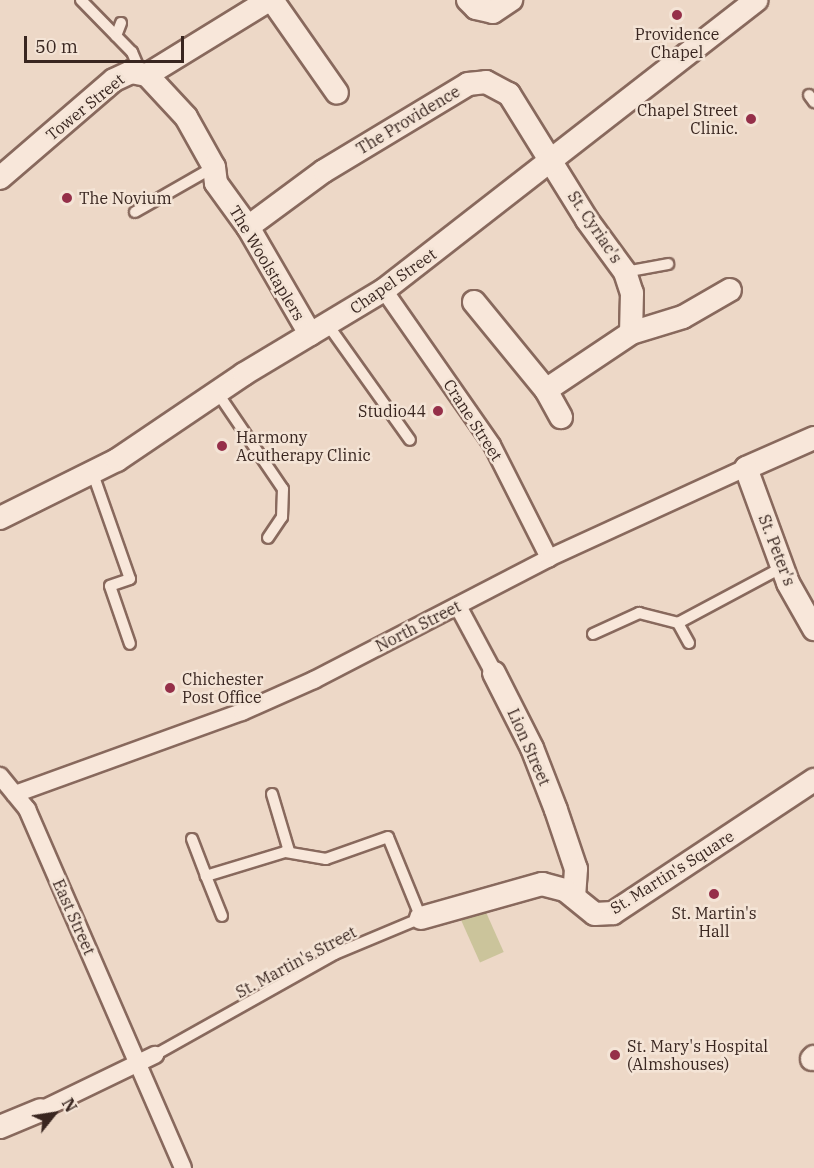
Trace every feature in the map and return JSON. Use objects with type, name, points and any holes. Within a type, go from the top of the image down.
[{"type":"street","name":"Tower Street","points":[[0,178],[114,80],[126,73],[144,74],[271,0]]},
{"type":"street","points":[[271,0],[338,93]]},
{"type":"street","points":[[468,0],[476,8],[493,12],[511,0]]},
{"type":"street","name":"Chapel Street","points":[[0,518],[93,474],[217,392],[384,290],[757,0]]},
{"type":"street","name":"The Woolstaplers","points":[[144,74],[186,117],[214,167],[216,183],[319,329]]},
{"type":"street","name":"The Providence","points":[[248,227],[324,171],[468,84],[486,82],[509,94],[551,160]]},
{"type":"street","name":"St. Cyriac's","points":[[551,160],[587,220],[625,272],[632,293],[631,333]]},
{"type":"street","name":"Crane Street","points":[[384,290],[492,445],[549,558]]},
{"type":"street","points":[[546,390],[631,333],[683,317],[730,290]]},
{"type":"street","points":[[474,302],[546,390],[561,417]]},
{"type":"street","name":"North Street","points":[[15,794],[242,712],[314,680],[549,558],[814,438]]},
{"type":"street","name":"St. Peter's","points":[[746,468],[783,567],[814,629]]},
{"type":"street","name":"Lion Street","points":[[458,606],[532,748],[576,869],[574,895]]},
{"type":"street","name":"East Street","points":[[0,776],[27,809],[183,1168]]},
{"type":"street","name":"St. Martin's Square","points":[[421,918],[542,884],[574,895],[595,914],[613,913],[814,780]]},
{"type":"street","points":[[0,1127],[139,1065],[154,1055]]},
{"type":"lane","points":[[81,0],[135,57],[144,74]]},
{"type":"lane","points":[[116,36],[121,22]]},
{"type":"lane","points":[[135,212],[214,167]]},
{"type":"lane","points":[[625,272],[668,264]]},
{"type":"lane","points":[[319,329],[410,440]]},
{"type":"lane","points":[[217,392],[283,489],[282,517],[268,538]]},
{"type":"lane","points":[[93,474],[130,579],[110,586],[130,644]]},
{"type":"lane","points":[[593,634],[639,612],[678,623],[783,567]]},
{"type":"lane","points":[[678,623],[689,643]]},
{"type":"lane","points":[[272,794],[289,851]]},
{"type":"lane","points":[[206,876],[289,851],[326,859],[388,837],[421,918]]},
{"type":"lane","points":[[192,839],[222,916]]},
{"type":"lane","name":"St. Martin's Street","points":[[154,1055],[335,954],[421,918]]},
{"type":"shaded area","points":[[485,910],[504,952],[480,963],[461,921]]},
{"type":"place","name":"Providence Chapel","points":[[677,15]]},
{"type":"place","name":"Chapel Street Clinic.","points":[[751,119]]},
{"type":"place","name":"The Novium","points":[[67,198]]},
{"type":"place","name":"Studio44","points":[[438,411]]},
{"type":"place","name":"Harmony Acutherapy Clinic","points":[[222,446]]},
{"type":"place","name":"Chichester Post Office","points":[[170,688]]},
{"type":"place","name":"St. Martin's Hall","points":[[714,894]]},
{"type":"place","name":"St. Mary's Hospital (Almshouses)","points":[[615,1055]]}]
